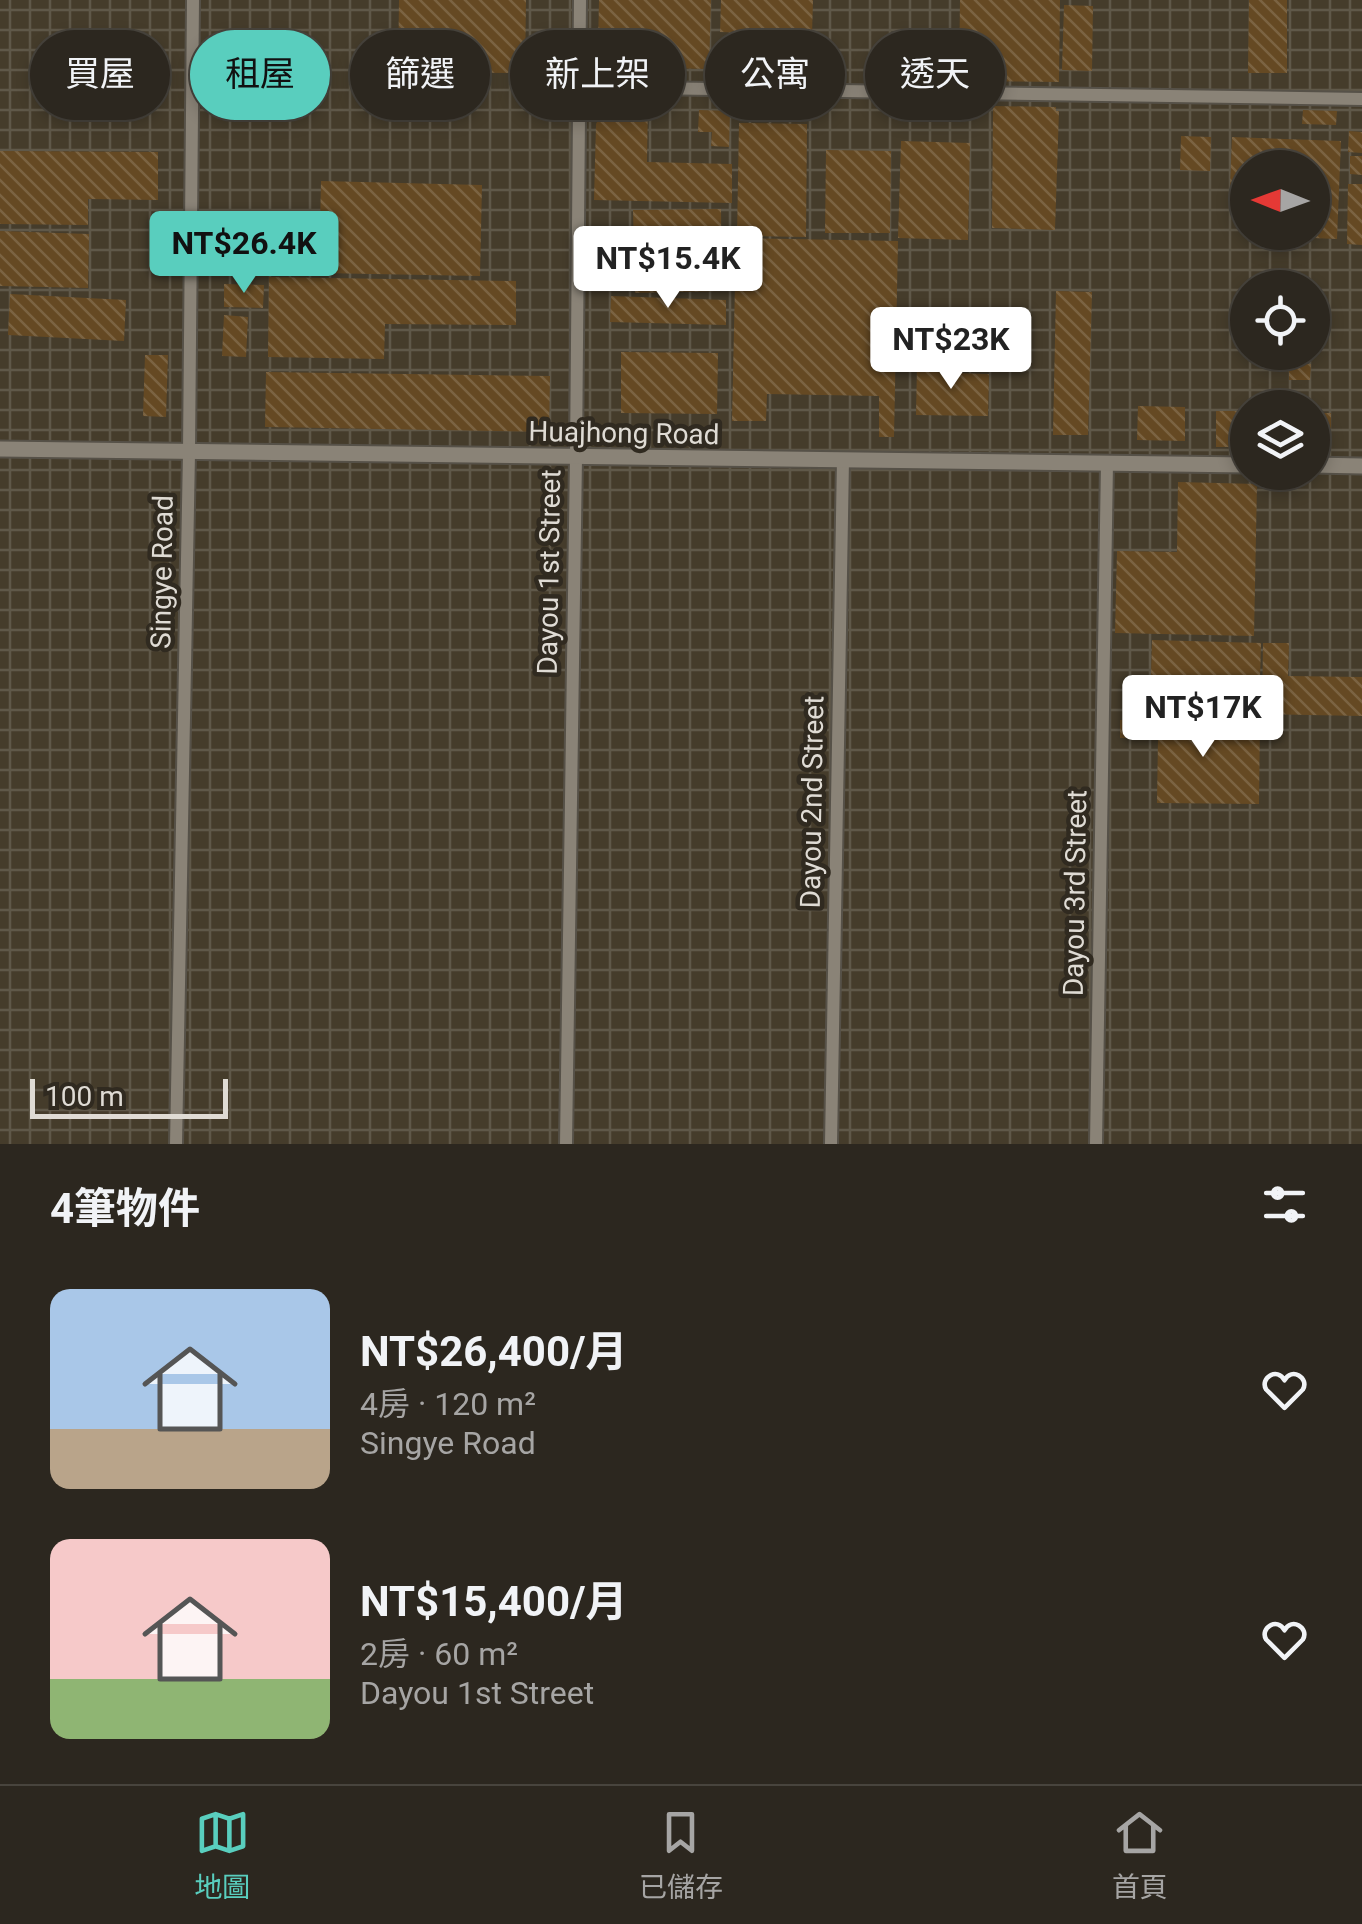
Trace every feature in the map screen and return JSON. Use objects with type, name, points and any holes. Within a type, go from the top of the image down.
[{"type":"street","name":"Singye Road","points":[[176,1144],[193,0]]},
{"type":"street","name":"Dayou 1st Street","points":[[579,30],[580,0]]},
{"type":"street","points":[[685,88],[1362,99]]},
{"type":"street","name":"Dayou 1st Street","points":[[566,1144],[578,120]]},
{"type":"street","name":"Huajhong Road","points":[[0,448],[1230,465]]},
{"type":"street","name":"Dayou 2nd Street","points":[[831,1144],[843,460]]},
{"type":"street","name":"Dayou 3rd Street","points":[[1096,1144],[1107,463]]},
{"type":"street","points":[[1330,466],[1362,466]]},
{"type":"shaded area","points":[[0,0],[1362,0],[1362,1144],[0,1144]]},
{"type":"building","points":[[399,0],[526,0],[526,30],[510,30],[510,73],[490,73],[490,30],[399,30]]},
{"type":"building","points":[[599,0],[711,0],[710,30],[705,30],[705,69],[685,68],[685,30],[598,30]]},
{"type":"building","points":[[721,0],[813,0],[812,30],[720,30]]},
{"type":"building","points":[[960,0],[1060,0],[1059,82],[1005,81],[1005,30],[960,30]]},
{"type":"building","points":[[1249,0],[1287,0],[1287,73],[1248,73]]},
{"type":"building","points":[[1064,5],[1093,6],[1092,71],[1062,70]]},
{"type":"building","points":[[1005,106],[1056,107],[1059,111],[1055,230],[992,228],[993,120],[1005,120]]},
{"type":"building","points":[[699,110],[705,110],[705,120],[730,120],[729,147],[711,146],[712,132],[698,132]]},
{"type":"building","points":[[1303,110],[1337,111],[1336,125],[1302,124]]},
{"type":"building","points":[[598,120],[648,120],[647,162],[732,164],[732,203],[594,200]]},
{"type":"building","points":[[739,123],[807,124],[806,237],[737,236]]},
{"type":"building","points":[[1349,131],[1362,132],[1362,153],[1348,152]]},
{"type":"building","points":[[1181,136],[1211,137],[1210,171],[1180,170]]},
{"type":"building","points":[[1232,137],[1341,141],[1337,239],[1330,239],[1330,150],[1231,150]]},
{"type":"building","points":[[901,141],[970,143],[968,240],[898,238]]},
{"type":"building","points":[[826,150],[891,151],[890,233],[825,233]]},
{"type":"building","points":[[0,151],[158,152],[158,200],[88,199],[88,225],[0,224]]},
{"type":"building","points":[[1350,156],[1362,156],[1362,175],[1350,174]]},
{"type":"building","points":[[321,181],[482,185],[480,276],[319,273]]},
{"type":"building","points":[[1348,184],[1362,184],[1362,245],[1347,244]]},
{"type":"building","points":[[721,209],[722,291],[635,293],[633,210]]},
{"type":"building","points":[[0,231],[89,234],[88,288],[0,286]]},
{"type":"building","points":[[736,238],[898,241],[894,437],[879,437],[879,396],[767,394],[766,421],[732,421]]},
{"type":"building","points":[[269,277],[516,281],[516,325],[385,324],[384,359],[268,357]]},
{"type":"building","points":[[224,284],[264,285],[263,308],[224,307]]},
{"type":"building","points":[[1056,291],[1092,292],[1088,435],[1053,435]]},
{"type":"building","points":[[10,294],[126,300],[124,341],[8,335]]},
{"type":"building","points":[[611,296],[726,300],[726,325],[610,322]]},
{"type":"building","points":[[224,315],[248,317],[246,357],[222,356]]},
{"type":"building","points":[[919,339],[958,339],[958,361],[918,361]]},
{"type":"building","points":[[621,352],[718,353],[717,414],[621,413]]},
{"type":"building","points":[[145,355],[168,355],[166,417],[143,416]]},
{"type":"building","points":[[917,364],[956,365],[955,373],[989,374],[988,416],[916,415]]},
{"type":"building","points":[[1289,370],[1311,370],[1310,380],[1289,380]]},
{"type":"building","points":[[266,372],[550,376],[549,432],[265,427]]},
{"type":"building","points":[[1138,406],[1185,407],[1185,441],[1137,440]]},
{"type":"building","points":[[1216,411],[1230,411],[1230,447],[1216,447]]},
{"type":"building","points":[[1178,482],[1230,483],[1230,490],[1257,490],[1254,636],[1115,633],[1117,551],[1177,552]]},
{"type":"building","points":[[1152,640],[1261,643],[1259,715],[1150,712]]},
{"type":"building","points":[[1263,643],[1289,643],[1288,676],[1362,677],[1362,716],[1262,714]]},
{"type":"building","points":[[1120,720],[1260,721],[1259,804],[1157,803],[1158,738],[1120,738]]}]
